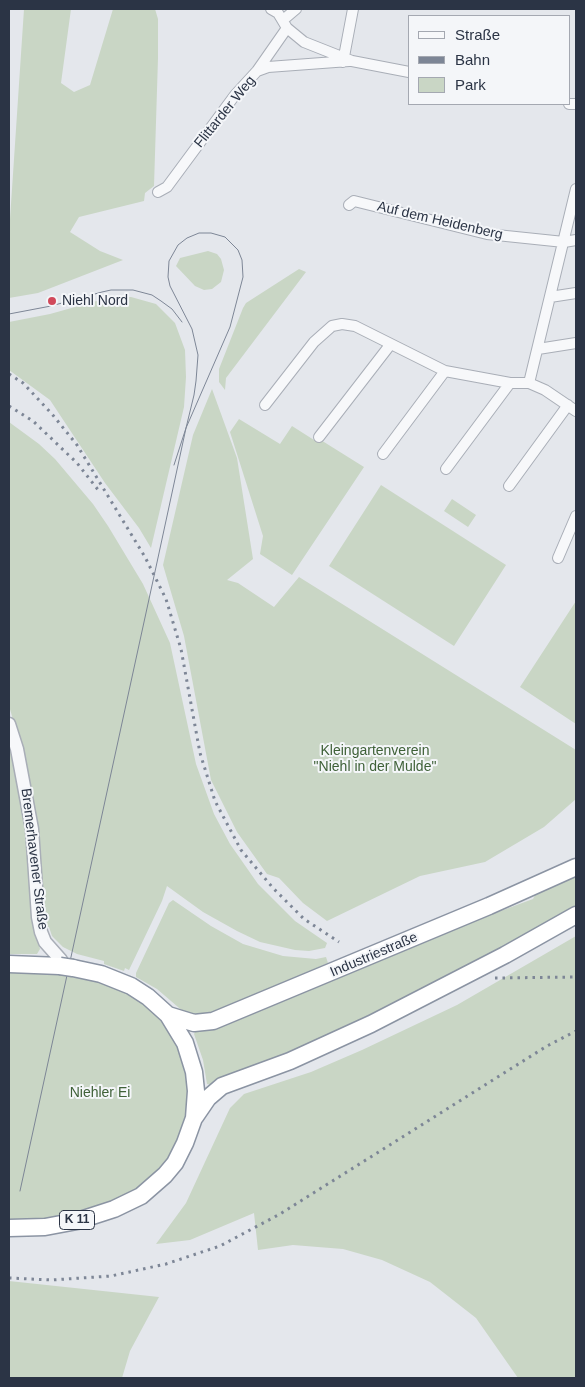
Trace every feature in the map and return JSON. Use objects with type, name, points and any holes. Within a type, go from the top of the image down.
[{"type":"highway","name":"Industriestraße","points":[[168,1015],[194,1023],[213,1021],[489,906],[576,867]]},
{"type":"highway","points":[[190,1131],[208,1098],[222,1086],[339,1040],[496,959],[576,915]]},
{"type":"highway","name":"K 11","points":[[9,964],[65,965],[101,974],[125,983],[148,997],[168,1015],[185,1043],[194,1072],[196,1090],[190,1131],[175,1163],[151,1189],[134,1200],[114,1209],[76,1221],[45,1227],[9,1228]]},
{"type":"street","points":[[271,9],[278,13],[285,24],[304,42],[346,60],[408,72]]},
{"type":"street","name":"Flittarder Weg","points":[[158,192],[167,187],[235,95],[257,72],[296,9]]},
{"type":"street","points":[[346,60],[353,9]]},
{"type":"street","points":[[257,72],[268,67],[346,60]]},
{"type":"street","points":[[529,383],[576,190]]},
{"type":"street","name":"Auf dem Heidenberg","points":[[348,205],[354,201],[487,234],[564,242],[576,240]]},
{"type":"street","points":[[550,296],[576,293]]},
{"type":"street","points":[[265,406],[314,342],[332,326],[342,324],[355,326],[445,371],[510,383],[529,383],[545,390],[572,408],[510,486]]},
{"type":"street","points":[[538,349],[576,343]]},
{"type":"street","points":[[319,438],[390,345]]},
{"type":"street","points":[[383,454],[445,371]]},
{"type":"street","points":[[446,469],[510,383]]},
{"type":"street","points":[[558,558],[576,516]]},
{"type":"street","name":"Bremerhavener Straße","points":[[9,724],[17,749],[32,829],[38,917],[45,942],[65,965]]},
{"type":"green space","points":[[24,9],[71,9],[61,83],[74,92],[90,85],[113,9],[155,9],[158,19],[158,58],[154,186],[145,193],[144,201],[79,217],[70,232],[100,251],[123,260],[38,293],[9,298],[9,234]]},
{"type":"green space","points":[[208,251],[217,254],[221,259],[224,270],[221,282],[212,289],[204,290],[195,286],[176,266],[180,258]]},
{"type":"green space","points":[[299,269],[306,272],[226,378],[225,390],[219,382],[219,369],[246,303]]},
{"type":"green space","points":[[111,297],[131,297],[156,304],[175,323],[185,350],[184,407],[151,548],[50,400],[9,370],[9,322],[50,314]]},
{"type":"green space","name":"Kleingartenverein \"Niehl in der Mulde\"","points":[[212,389],[237,458],[253,559],[227,580],[238,583],[274,607],[299,577],[576,750],[576,799],[544,827],[485,862],[420,876],[327,921],[303,903],[279,878],[267,874],[237,832],[211,780],[184,636],[163,565],[193,435]]},
{"type":"green space","points":[[239,419],[280,444],[292,426],[314,440],[316,437],[364,467],[292,575],[260,554],[263,536],[230,432]]},
{"type":"green space","points":[[9,422],[39,444],[55,459],[93,504],[143,584],[170,643],[196,764],[214,814],[230,844],[258,884],[295,921],[327,943],[325,948],[309,951],[295,950],[260,942],[203,912],[167,886],[162,901],[129,970],[125,968],[124,971],[104,964],[104,961],[77,954],[63,947],[52,936],[49,927],[46,927],[33,795],[9,706]]},
{"type":"green space","points":[[381,485],[506,565],[454,646],[329,566]]},
{"type":"green space","points":[[452,499],[476,515],[468,527],[444,511]]},
{"type":"green space","points":[[576,601],[576,724],[520,687]]},
{"type":"green space","points":[[9,741],[25,817],[35,932],[40,949],[37,954],[9,954]]},
{"type":"green space","points":[[576,876],[576,909],[374,1016],[305,1048],[211,1085],[207,1084],[203,1060],[194,1034],[196,1030],[533,899],[535,895]]},
{"type":"green space","points":[[173,900],[211,926],[243,944],[283,956],[316,959],[326,957],[328,963],[207,1016],[185,1013],[157,989],[136,977],[136,973],[169,903]]},
{"type":"green space","points":[[576,936],[576,1378],[518,1378],[476,1318],[430,1282],[382,1260],[343,1249],[293,1245],[258,1250],[254,1213],[190,1240],[156,1244],[186,1203],[230,1108],[244,1094],[311,1072],[457,1005]]},
{"type":"green space","name":"Niehler Ei","points":[[9,970],[56,974],[98,982],[99,980],[130,991],[164,1019],[186,1060],[190,1106],[173,1155],[146,1185],[91,1211],[37,1221],[9,1223]]},
{"type":"green space","points":[[9,1281],[159,1297],[130,1351],[122,1378],[9,1378]]},
{"type":"tram line","points":[[20,1191],[186,428],[194,395],[198,355],[192,329],[170,286],[168,277],[169,261],[178,245],[187,238],[199,233],[211,233],[225,237],[238,250],[242,260],[243,277],[230,327],[186,428],[174,465]]},
{"type":"tram line","points":[[9,314],[51,306],[111,290],[133,290],[152,295],[172,309],[182,322]]},
{"type":"railway","points":[[9,374],[23,383],[52,414],[77,445],[145,557],[166,599],[181,649],[200,753],[215,801],[241,850],[273,888],[304,919],[339,942]]},
{"type":"railway","points":[[9,406],[33,421],[77,463],[99,491]]},
{"type":"railway","points":[[495,978],[576,977]]},
{"type":"railway","points":[[9,1278],[52,1280],[111,1276],[166,1264],[220,1246],[280,1214],[547,1046],[576,1031]]},
{"type":"place","name":"Niehl Nord","points":[[52,301]]}]
